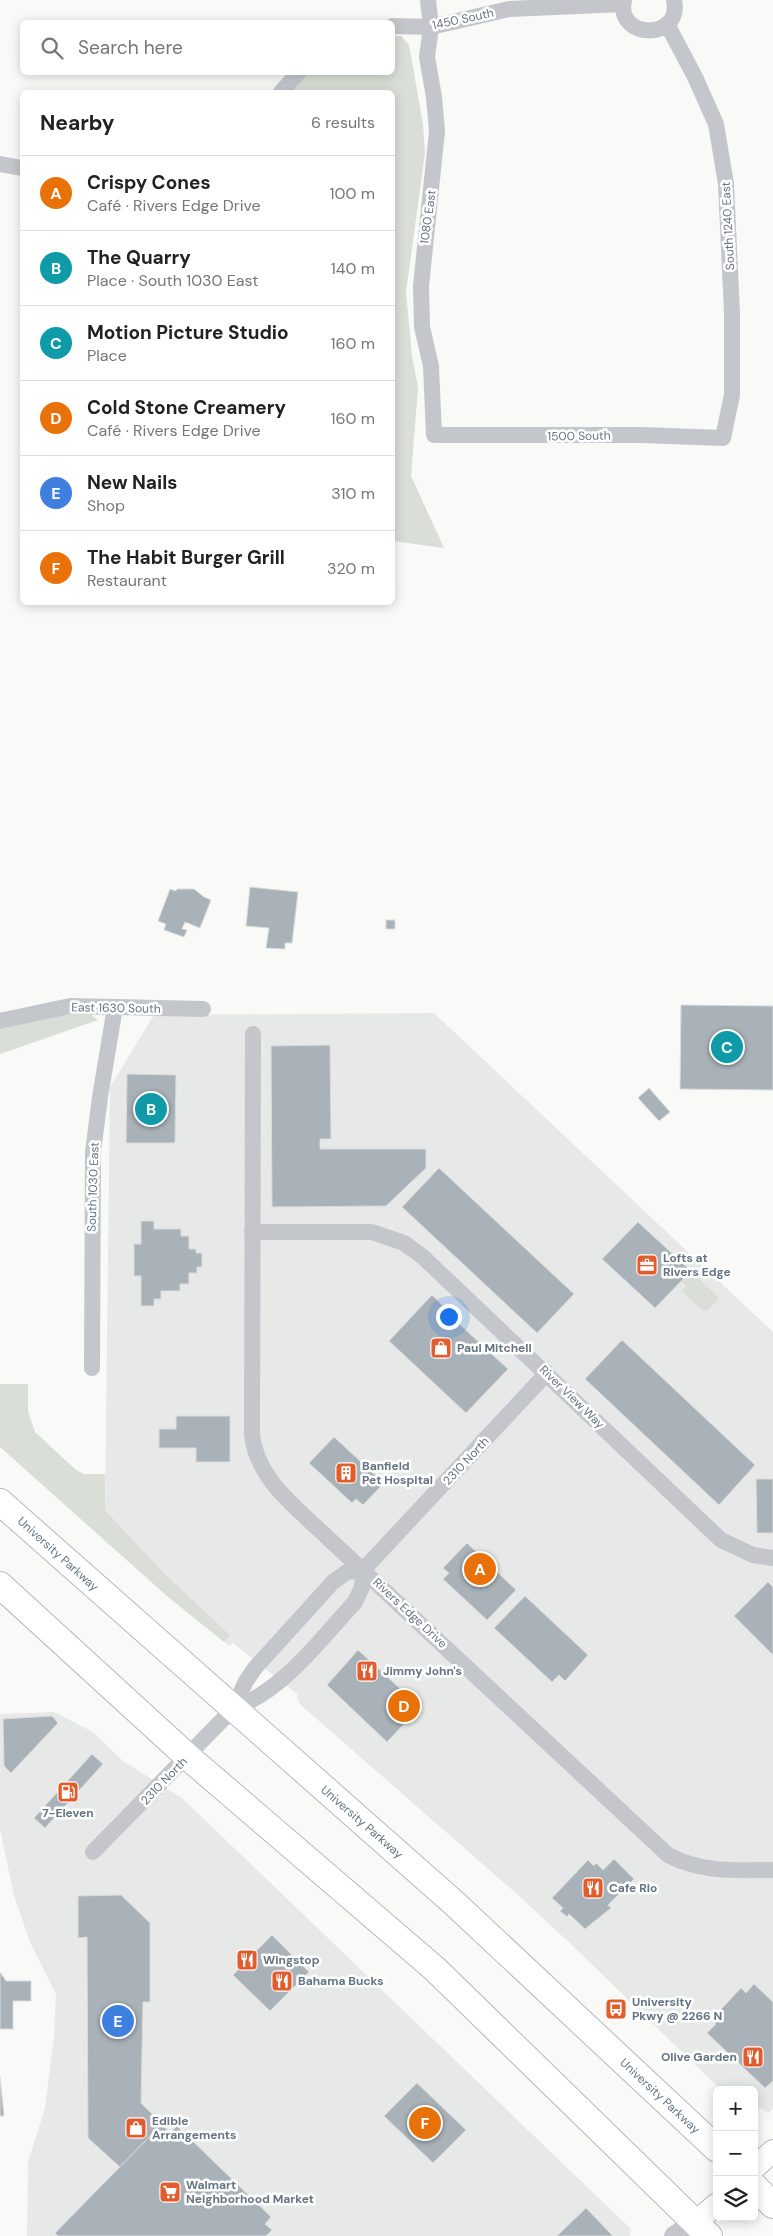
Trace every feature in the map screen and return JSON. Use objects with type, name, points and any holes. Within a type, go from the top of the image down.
[{"type":"main road","name":"University Parkway","points":[[0,1502],[454,1903],[713,2145]]},
{"type":"main road","points":[[0,1585],[188,1757],[435,1969],[698,2231],[713,2210]]},
{"type":"main road","points":[[758,2164],[773,2151]]},
{"type":"main road","points":[[758,2190],[773,2205]]},
{"type":"street","name":"1080 East","points":[[428,0],[431,27],[427,56],[434,96],[437,131],[421,286],[422,328],[431,366],[434,435]]},
{"type":"street","points":[[624,2],[625,15],[631,24],[639,29],[649,31],[659,29],[667,24],[674,15],[674,0]]},
{"type":"street","name":"1450 South","points":[[395,26],[431,27],[509,9],[624,2]]},
{"type":"street","name":"South 1240 East","points":[[667,24],[695,76],[716,124],[726,184],[732,313],[732,395],[723,438]]},
{"type":"street","points":[[283,90],[296,75]]},
{"type":"street","points":[[0,164],[20,168]]},
{"type":"street","name":"1500 South","points":[[434,435],[642,435],[723,438]]},
{"type":"street","name":"East 1630 South","points":[[0,1021],[70,1006],[203,1009]]},
{"type":"street","name":"South 1030 East","points":[[92,1368],[93,1152],[115,1007]]},
{"type":"street","name":"Rivers Edge Drive","points":[[253,1034],[252,1436],[259,1462],[276,1488],[668,1855],[681,1862],[703,1869],[773,1870]]},
{"type":"street","name":"River View Way","points":[[252,1232],[372,1232],[404,1242],[423,1257],[721,1540],[741,1551],[773,1558]]},
{"type":"street","name":"2310 North","points":[[233,1709],[262,1696],[286,1676],[355,1602],[362,1587],[364,1570],[546,1373]]},
{"type":"street","name":"2310 North","points":[[93,1852],[233,1709],[246,1681],[255,1668],[333,1582],[347,1572],[364,1570]]},
{"type":"street","points":[[674,2236],[698,2231]]},
{"type":"shaded area","points":[[395,36],[401,36],[409,45],[423,124],[425,153],[406,292],[412,356],[418,387],[411,476],[444,548],[395,541],[395,90],[292,90],[306,75],[395,75]]},
{"type":"shaded area","points":[[79,1012],[89,1013],[98,1020],[0,1054],[0,1029]]},
{"type":"shaded area","points":[[434,1013],[773,1332],[773,2109],[768,2113],[760,2108],[758,2110],[758,2086],[717,2086],[517,1894],[303,1707],[298,1701],[297,1694],[233,1643],[230,1646],[224,1642],[230,1635],[165,1574],[105,1510],[110,1087],[154,1015]]},
{"type":"shaded area","points":[[691,1271],[719,1298],[707,1311],[702,1310],[682,1291],[686,1286],[681,1281]]},
{"type":"shaded area","points":[[0,1384],[28,1384],[28,1411],[35,1432],[76,1470],[84,1474],[105,1474],[105,1510],[165,1574],[230,1635],[224,1642],[167,1596],[0,1447]]},
{"type":"shaded area","points":[[54,1712],[93,1732],[123,1761],[182,1798],[631,2229],[630,2236],[27,2236],[28,2162],[45,2108],[54,2037],[56,1994],[30,1942],[14,1896],[0,1829],[0,1714]]},
{"type":"building","points":[[250,887],[298,892],[292,943],[285,943],[285,949],[266,948],[269,928],[246,926]]},
{"type":"building","points":[[170,889],[176,891],[177,889],[194,889],[211,900],[200,928],[185,922],[182,929],[187,930],[184,937],[164,930],[166,924],[158,921]]},
{"type":"building","points":[[386,920],[395,920],[395,929],[386,929]]},
{"type":"building","points":[[681,1005],[773,1006],[773,1090],[680,1089]]},
{"type":"building","points":[[330,1045],[331,1139],[320,1139],[320,1149],[426,1149],[426,1168],[386,1206],[272,1207],[271,1046]]},
{"type":"building","points":[[127,1074],[176,1075],[175,1143],[126,1143]]},
{"type":"building","points":[[649,1088],[670,1112],[659,1121],[638,1098]]},
{"type":"building","points":[[439,1168],[574,1294],[537,1333],[402,1207]]},
{"type":"building","points":[[141,1221],[154,1221],[154,1229],[181,1229],[181,1236],[189,1236],[189,1249],[196,1249],[196,1253],[202,1253],[202,1267],[197,1267],[197,1273],[189,1273],[189,1284],[180,1284],[180,1291],[161,1291],[161,1299],[154,1299],[154,1306],[141,1306],[141,1276],[134,1276],[134,1244],[141,1244]]},
{"type":"building","name":"Lofts at Rivers Edge","points":[[638,1222],[691,1271],[655,1308],[602,1259]]},
{"type":"building","name":"Paul Mitchell","points":[[432,1295],[445,1308],[443,1309],[508,1369],[466,1413],[389,1341]]},
{"type":"building","points":[[622,1340],[755,1465],[719,1505],[585,1379]]},
{"type":"building","points":[[176,1416],[230,1416],[230,1462],[196,1462],[196,1448],[159,1448],[159,1429],[176,1429]]},
{"type":"building","name":"Banfield Pet Hospital","points":[[334,1437],[384,1483],[363,1505],[356,1499],[352,1503],[309,1463]]},
{"type":"building","points":[[756,1479],[773,1479],[773,1533],[757,1533]]},
{"type":"building","points":[[467,1543],[516,1590],[487,1620],[443,1579],[449,1573],[443,1568]]},
{"type":"building","points":[[768,1582],[773,1587],[773,1655],[734,1616]]},
{"type":"building","points":[[525,1596],[588,1655],[565,1681],[559,1675],[552,1682],[494,1628]]},
{"type":"building","points":[[358,1650],[420,1707],[387,1742],[327,1685]]},
{"type":"building","points":[[52,1716],[58,1723],[11,1773],[4,1766],[3,1719]]},
{"type":"building","name":"7-Eleven","points":[[92,1754],[103,1764],[45,1828],[34,1818]]},
{"type":"building","name":"Cafe Rio","points":[[614,1859],[634,1879],[608,1905],[611,1908],[585,1929],[569,1914],[567,1917],[560,1911],[563,1908],[552,1898],[588,1860],[594,1866],[596,1863],[603,1870]]},
{"type":"building","points":[[121,1895],[150,1923],[150,2002],[143,2002],[141,2103],[162,2124],[120,2167],[88,2138],[87,1937],[78,1938],[78,1896]]},
{"type":"building","points":[[272,1935],[309,1972],[270,2011],[233,1975]]},
{"type":"building","points":[[0,1972],[6,1981],[31,1981],[31,2001],[13,2001],[13,2029],[0,2029]]},
{"type":"building","name":"Olive Garden","points":[[754,1984],[773,2002],[773,2081],[765,2088],[707,2033],[716,2024],[711,2020],[741,1988],[746,1993]]},
{"type":"building","points":[[0,2077],[4,2116],[0,2116]]},
{"type":"building","points":[[417,2083],[466,2130],[433,2163],[384,2116]]},
{"type":"building","name":"Walmart Neighborhood Market","points":[[162,2124],[170,2133],[177,2126],[271,2217],[265,2224],[272,2230],[266,2236],[58,2236],[55,2233]]},
{"type":"building","points":[[586,2208],[613,2236],[557,2236]]},
{"type":"place","name":"Motion Picture Studio","points":[[727,1047]]},
{"type":"place","name":"The Quarry","points":[[151,1109]]},
{"type":"place","name":"Lofts at Rivers Edge","points":[[647,1265]]},
{"type":"place","name":"Paul Mitchell","points":[[441,1348]]},
{"type":"place","name":"Banfield Pet Hospital","points":[[346,1473]]},
{"type":"place","name":"Crispy Cones","points":[[480,1569]]},
{"type":"place","name":"Jimmy John's","points":[[367,1671]]},
{"type":"place","name":"Cold Stone Creamery","points":[[404,1706]]},
{"type":"place","name":"7-Eleven","points":[[68,1792]]},
{"type":"place","name":"Cafe Rio","points":[[593,1888]]},
{"type":"place","name":"Wingstop","points":[[247,1960]]},
{"type":"place","name":"Bahama Bucks","points":[[282,1981]]},
{"type":"place","name":"University Pkwy @ 2266 N","points":[[616,2009]]},
{"type":"place","name":"New Nails","points":[[118,2021]]},
{"type":"place","name":"Olive Garden","points":[[753,2057]]},
{"type":"place","name":"The Habit Burger Grill","points":[[425,2123]]},
{"type":"place","name":"Edible Arrangements","points":[[136,2128]]},
{"type":"place","name":"Walmart Neighborhood Market","points":[[170,2192]]}]
